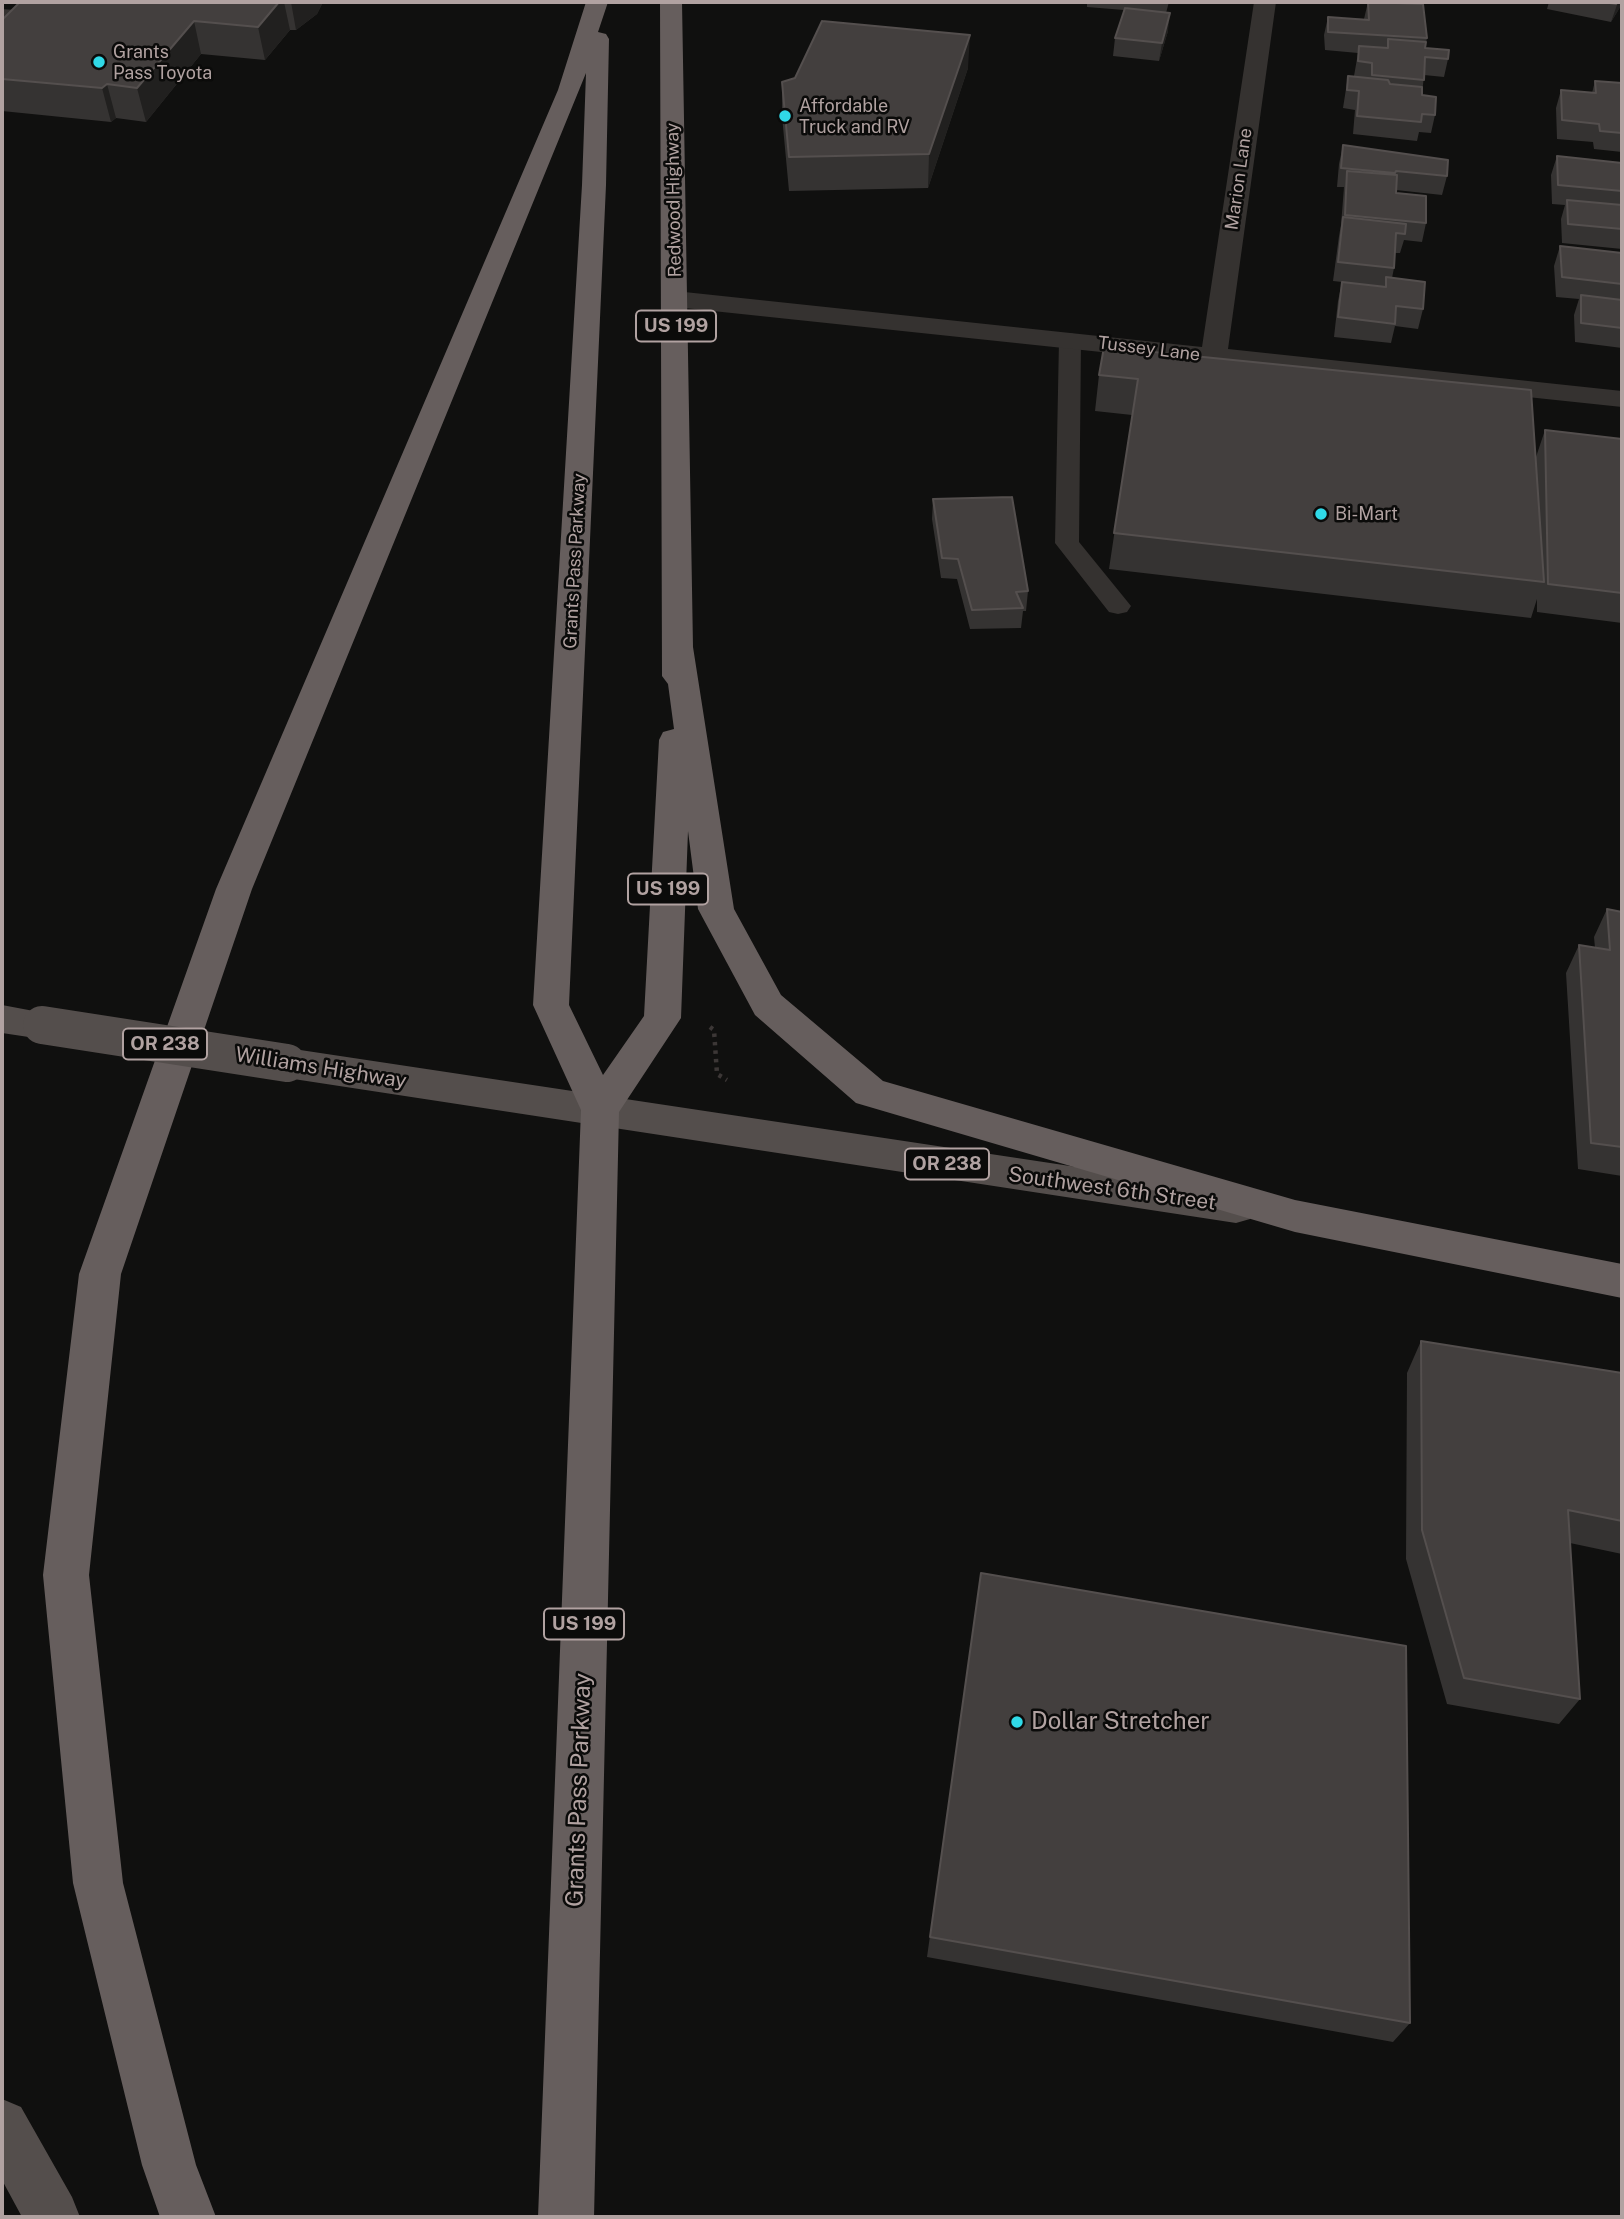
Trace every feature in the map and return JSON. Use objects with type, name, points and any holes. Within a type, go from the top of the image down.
[{"type":"highway","name":"Grants Pass Parkway","points":[[566,2217],[600,1110],[551,1005],[594,185],[598,2]]},
{"type":"highway","points":[[188,2217],[169,2165],[98,1883],[66,1575],[100,1274],[233,890],[569,90],[598,2]]},
{"type":"highway","name":"Redwood Highway","points":[[671,2],[679,649]]},
{"type":"highway","points":[[679,649],[716,909],[768,1005],[870,1092],[1295,1216]]},
{"type":"highway","name":"US 199","points":[[600,1110],[662,1018],[679,649]]},
{"type":"highway","name":"Southwest 6th Street","points":[[1295,1216],[1622,1281]]},
{"type":"main road","name":"Williams Highway","points":[[2,1019],[600,1110]]},
{"type":"main road","name":"Southwest 6th Street","points":[[600,1110],[1295,1216]]},
{"type":"main road","points":[[2,2126],[52,2217]]},
{"type":"street","name":"Marion Lane","points":[[1214,356],[1265,2]]},
{"type":"street","name":"Tussey Lane","points":[[676,299],[1622,399]]},
{"type":"lane","points":[[2,14],[32,17],[54,2]]},
{"type":"lane","points":[[1070,340],[1067,543],[1118,606]]},
{"type":"path","points":[[707,1024],[714,1030],[717,1074],[722,1079],[732,1081]]},
{"type":"building","points":[[20,2],[279,2],[258,27],[194,21],[137,88],[107,84],[102,88],[2,79],[2,20]]},
{"type":"building","points":[[1368,2],[1423,4],[1427,38],[1328,32],[1328,17],[1369,20]]},
{"type":"building","points":[[1125,8],[1170,13],[1162,43],[1115,38]]},
{"type":"building","points":[[822,21],[970,35],[929,154],[789,157],[782,82],[795,78]]},
{"type":"building","points":[[1388,39],[1426,42],[1425,48],[1449,50],[1448,59],[1425,57],[1424,80],[1372,75],[1372,63],[1358,61],[1359,46],[1388,48]]},
{"type":"building","points":[[1348,76],[1422,87],[1422,95],[1436,97],[1435,115],[1422,114],[1421,122],[1357,116],[1359,91],[1347,90]]},
{"type":"building","points":[[1595,81],[1622,83],[1622,133],[1600,131],[1599,124],[1562,120],[1561,90],[1596,93]]},
{"type":"building","points":[[1343,145],[1448,160],[1447,176],[1341,168]]},
{"type":"building","points":[[1557,156],[1622,163],[1622,191],[1558,185]]},
{"type":"building","points":[[1347,171],[1397,175],[1396,193],[1426,196],[1426,223],[1345,215]]},
{"type":"building","points":[[1567,200],[1622,205],[1622,229],[1568,224]]},
{"type":"building","points":[[1343,217],[1406,224],[1405,234],[1396,233],[1394,268],[1338,262]]},
{"type":"building","points":[[1560,246],[1622,253],[1622,284],[1562,277]]},
{"type":"building","points":[[1386,277],[1425,282],[1423,309],[1396,306],[1395,324],[1338,317],[1342,282],[1386,287]]},
{"type":"building","points":[[1581,295],[1622,300],[1622,328],[1581,323]]},
{"type":"building","name":"Bi-Mart","points":[[1104,347],[1531,390],[1544,582],[1114,533],[1138,379],[1099,375]]},
{"type":"building","points":[[1545,430],[1622,439],[1622,593],[1548,584]]},
{"type":"building","points":[[1012,497],[1028,591],[1016,592],[1023,608],[972,610],[958,559],[942,558],[933,499]]},
{"type":"building","points":[[1607,909],[1622,912],[1622,1147],[1591,1143],[1579,945],[1610,950]]},
{"type":"building","points":[[1421,1341],[1622,1373],[1622,1521],[1568,1510],[1580,1699],[1464,1678],[1422,1530]]},
{"type":"building","points":[[981,1573],[1406,1646],[1410,2023],[930,1937]]},
{"type":"place","name":"Grants Pass Toyota","points":[[99,62]]},
{"type":"place","name":"Affordable Truck and RV","points":[[785,116]]},
{"type":"place","name":"Bi-Mart","points":[[1321,514]]},
{"type":"place","name":"Dollar Stretcher","points":[[1017,1722]]}]
